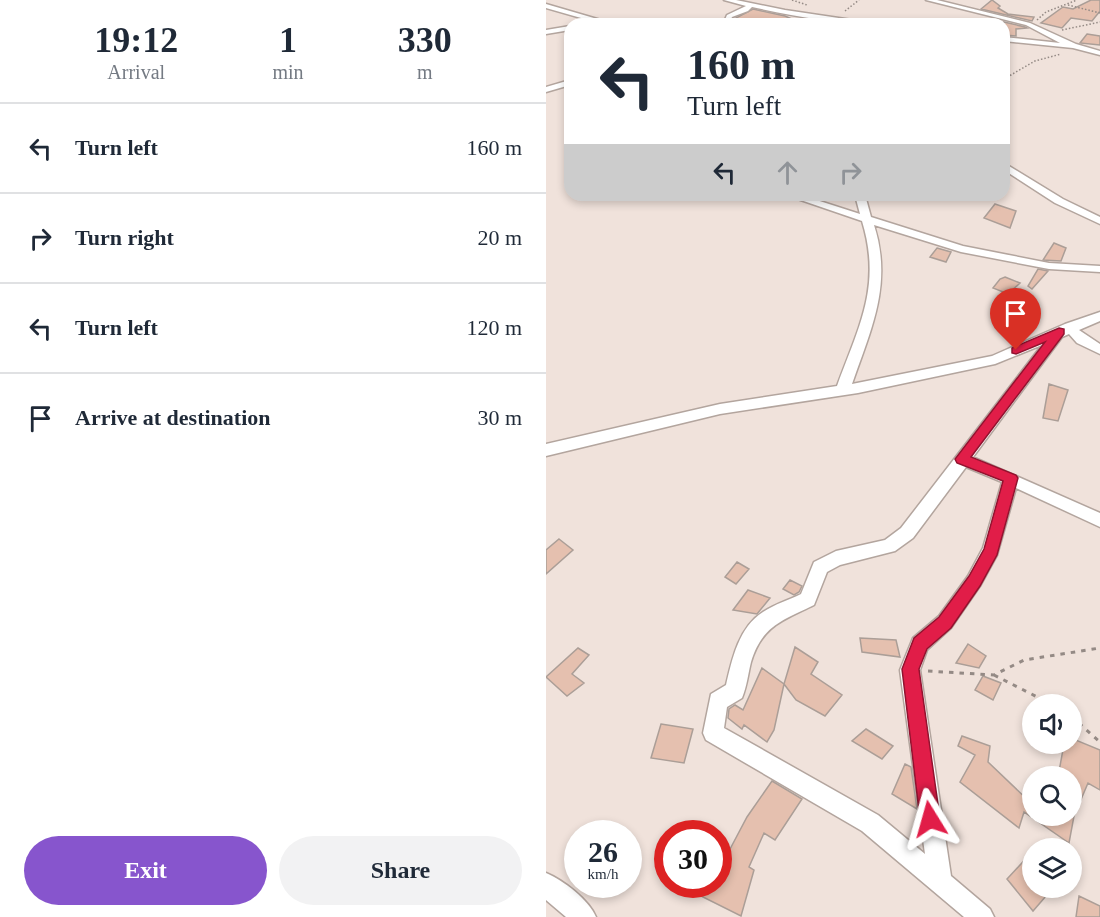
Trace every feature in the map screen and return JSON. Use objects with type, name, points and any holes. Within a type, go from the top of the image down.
[{"type":"street","points":[[728,0],[830,18]]},
{"type":"street","points":[[929,0],[1000,18]]},
{"type":"street","points":[[728,18],[746,10],[750,5]]},
{"type":"street","points":[[546,6],[587,18]]},
{"type":"street","points":[[1010,20],[1032,26],[1072,46]]},
{"type":"street","points":[[546,32],[564,29]]},
{"type":"street","points":[[1010,40],[1072,46],[1100,53]]},
{"type":"street","points":[[546,90],[564,84]]},
{"type":"street","points":[[1010,170],[1059,201],[1100,221]]},
{"type":"street","points":[[810,201],[961,249],[1068,269],[1100,269]]},
{"type":"street","points":[[840,391],[843,389],[872,306],[877,275],[875,250],[862,201]]},
{"type":"street","points":[[546,450],[720,409],[840,391],[995,360],[1064,329],[1100,316]]},
{"type":"street","points":[[1064,329],[1100,350]]},
{"type":"street","points":[[982,917],[870,824],[713,733],[718,701],[735,691],[739,665],[748,644],[765,621],[808,599],[820,567],[836,558],[889,546],[907,533],[1064,329]]},
{"type":"street","points":[[962,459],[1011,478],[1100,520]]},
{"type":"street","points":[[940,882],[910,669],[920,644],[945,622],[974,581],[991,550],[1011,478]]},
{"type":"street","points":[[546,885],[584,917]]},
{"type":"path","points":[[837,18],[859,0]]},
{"type":"path","points":[[1032,26],[1047,12],[1077,0]]},
{"type":"path","points":[[1066,4],[1100,14]]},
{"type":"path","points":[[1039,30],[1050,31],[1100,21]]},
{"type":"path","points":[[1010,76],[1035,61],[1090,50]]},
{"type":"path","points":[[994,675],[1024,660],[1100,648]]},
{"type":"path","points":[[910,669],[994,675],[1031,694]]},
{"type":"path","points":[[1082,726],[1100,742]]},
{"type":"building","points":[[992,0],[1000,6],[998,8],[1008,14],[1034,17],[1032,21],[981,9]]},
{"type":"building","points":[[1091,0],[1100,0],[1100,11],[1092,21],[1071,18],[1062,28],[1041,23],[1063,7],[1073,9]]},
{"type":"building","points":[[753,9],[790,18],[736,18]]},
{"type":"building","points":[[1010,23],[1027,28],[1016,29],[1016,36],[1010,36]]},
{"type":"building","points":[[1087,34],[1100,36],[1100,45],[1080,43]]},
{"type":"building","points":[[995,204],[1016,211],[1010,228],[984,218]]},
{"type":"building","points":[[1054,243],[1066,248],[1061,261],[1043,260]]},
{"type":"building","points":[[937,248],[951,252],[946,262],[930,257]]},
{"type":"building","points":[[1038,269],[1048,271],[1032,289],[1028,286]]},
{"type":"building","points":[[1005,277],[1020,283],[1008,294],[993,288],[1000,279]]},
{"type":"building","points":[[1014,300],[1025,306],[1012,319],[999,312]]},
{"type":"building","points":[[1049,384],[1068,390],[1058,421],[1043,418]]},
{"type":"building","points":[[559,539],[573,550],[546,574],[546,550]]},
{"type":"building","points":[[737,562],[749,569],[736,584],[725,577]]},
{"type":"building","points":[[790,580],[802,586],[794,595],[783,589]]},
{"type":"building","points":[[748,590],[770,598],[757,614],[733,610]]},
{"type":"building","points":[[860,638],[896,640],[900,657],[862,652]]},
{"type":"building","points":[[968,644],[986,656],[979,668],[956,663]]},
{"type":"building","points":[[795,647],[818,662],[811,674],[842,695],[825,716],[796,700],[784,684]]},
{"type":"building","points":[[578,648],[589,655],[572,674],[584,683],[567,696],[546,677]]},
{"type":"building","points":[[762,668],[784,684],[774,730],[767,742],[744,725],[742,729],[728,718],[729,709],[735,705],[743,710]]},
{"type":"building","points":[[983,676],[1001,683],[993,700],[975,690]]},
{"type":"building","points":[[661,724],[693,729],[684,763],[651,758]]},
{"type":"building","points":[[866,729],[893,746],[882,759],[852,741]]},
{"type":"building","points":[[962,736],[990,746],[988,762],[1022,794],[1022,818],[1019,828],[960,782],[975,755],[958,746]]},
{"type":"building","points":[[1082,743],[1100,750],[1100,790],[1088,783],[1082,797],[1082,766],[1060,766],[1062,754],[1082,754]]},
{"type":"building","points":[[905,764],[911,767],[917,809],[892,794]]},
{"type":"building","points":[[772,781],[802,799],[775,840],[764,833],[749,867],[754,870],[741,916],[705,898],[732,898],[732,845],[747,817]]},
{"type":"building","points":[[1044,826],[1072,826],[1070,838],[1062,838]]},
{"type":"building","points":[[1022,863],[1022,897],[1007,879]]},
{"type":"building","points":[[1022,898],[1044,898],[1033,911]]},
{"type":"building","points":[[1079,898],[1100,906],[1100,917],[1076,917]]},
{"type":"route","points":[[930,819],[910,669],[920,644],[945,622],[974,581],[991,550],[1005,507],[1011,478],[962,459],[1059,332],[1016,350]]}]
